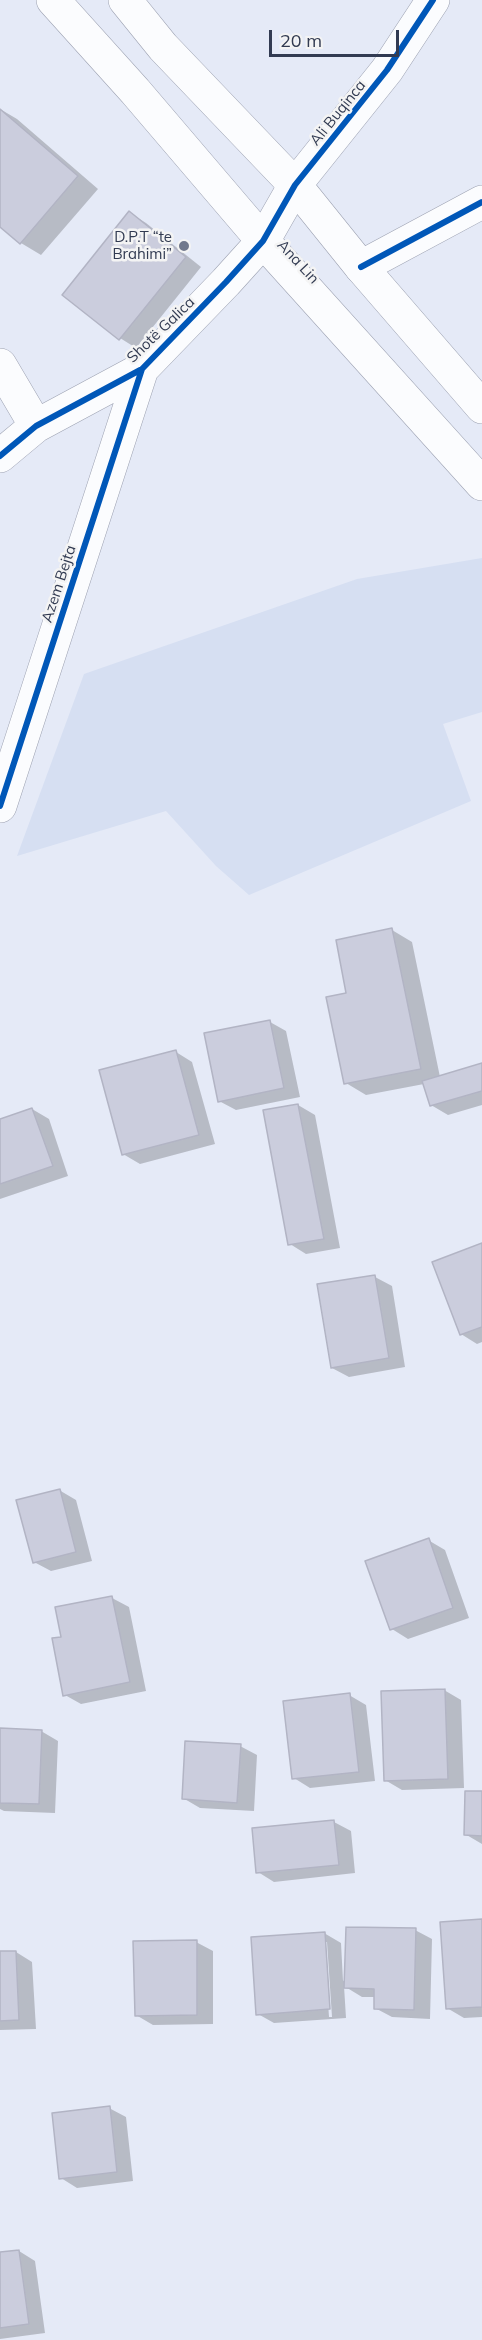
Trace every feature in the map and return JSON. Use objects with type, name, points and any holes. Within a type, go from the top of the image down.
[{"type":"street","name":"Ana Lin","points":[[53,0],[135,91],[263,241],[482,483]]},
{"type":"street","points":[[125,0],[163,47],[295,185],[361,267],[482,407]]},
{"type":"street","name":"Ali Buqinca","points":[[263,241],[295,185],[387,70],[433,0]]},
{"type":"street","points":[[361,267],[482,202]]},
{"type":"street","name":"Shotë Galica","points":[[0,456],[36,426],[142,369],[263,241]]},
{"type":"street","points":[[0,365],[36,426]]},
{"type":"street","name":"Azem Bejta","points":[[0,806],[142,369]]},
{"type":"shaded area","points":[[482,558],[482,712],[443,724],[471,801],[249,895],[216,866],[166,811],[17,856],[84,674],[357,579]]},
{"type":"building","points":[[0,109],[78,176],[20,244],[0,227]]},
{"type":"building","points":[[129,211],[186,257],[119,340],[62,295]]},
{"type":"building","points":[[392,928],[421,1069],[344,1084],[326,997],[346,993],[336,940]]},
{"type":"building","points":[[270,1020],[284,1088],[218,1102],[204,1033]]},
{"type":"building","points":[[176,1050],[199,1135],[122,1155],[99,1070]]},
{"type":"building","points":[[482,1063],[482,1091],[430,1106],[422,1081]]},
{"type":"building","points":[[298,1104],[324,1239],[288,1245],[263,1110]]},
{"type":"building","points":[[32,1108],[53,1166],[0,1184],[0,1119]]},
{"type":"building","points":[[482,1243],[482,1327],[460,1335],[432,1262]]},
{"type":"building","points":[[375,1275],[389,1358],[331,1368],[317,1284]]},
{"type":"building","points":[[60,1489],[76,1552],[33,1563],[16,1500]]},
{"type":"building","points":[[429,1538],[453,1608],[390,1630],[365,1561]]},
{"type":"building","points":[[112,1596],[130,1682],[63,1696],[52,1638],[61,1637],[55,1607]]},
{"type":"building","points":[[445,1689],[448,1779],[384,1781],[381,1691]]},
{"type":"building","points":[[350,1693],[359,1772],[292,1779],[283,1701]]},
{"type":"building","points":[[0,1728],[42,1730],[39,1804],[0,1803]]},
{"type":"building","points":[[185,1741],[241,1744],[237,1803],[182,1799]]},
{"type":"building","points":[[465,1791],[482,1791],[482,1836],[464,1835]]},
{"type":"building","points":[[334,1820],[339,1865],[256,1873],[252,1828]]},
{"type":"building","points":[[482,1919],[482,2007],[446,2009],[440,1922]]},
{"type":"building","points":[[346,1927],[416,1928],[414,2010],[374,2009],[374,1989],[344,1988]]},
{"type":"building","points":[[325,1932],[330,2009],[256,2015],[251,1937]]},
{"type":"building","points":[[197,1940],[197,2015],[135,2016],[133,1941]]},
{"type":"building","points":[[0,1951],[16,1951],[19,2020],[0,2021]]},
{"type":"building","points":[[110,2106],[117,2172],[59,2179],[52,2113]]},
{"type":"building","points":[[19,2250],[29,2324],[0,2328],[0,2252]]},
{"type":"cycle path","points":[[0,456],[36,426],[142,369],[226,282],[263,241],[295,185],[387,70],[433,0]]},
{"type":"cycle path","points":[[361,267],[482,202]]},
{"type":"cycle path","points":[[0,806],[142,369]]},
{"type":"place","name":"D.P.T “te Brahimi”","points":[[184,246]]}]
